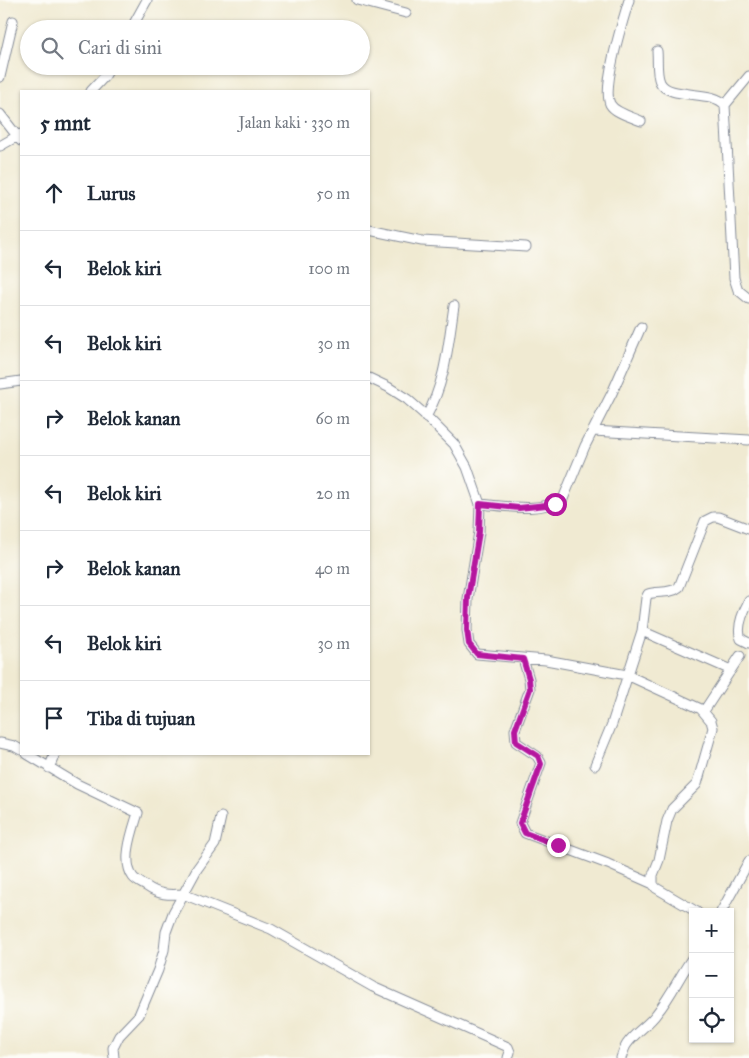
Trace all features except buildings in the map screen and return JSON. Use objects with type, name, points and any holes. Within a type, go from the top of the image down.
[{"type":"street","points":[[137,20],[147,0]]},
{"type":"street","points":[[357,0],[406,13]]},
{"type":"street","points":[[629,0],[611,68],[609,102],[615,109],[641,121]]},
{"type":"street","points":[[0,77],[13,21]]},
{"type":"street","points":[[657,50],[660,83],[665,88],[675,92],[714,98],[725,105]]},
{"type":"street","points":[[91,90],[106,75]]},
{"type":"street","points":[[749,76],[725,105],[734,278],[738,290],[749,299]]},
{"type":"street","points":[[0,114],[20,137],[0,146]]},
{"type":"street","points":[[370,230],[422,240],[526,247]]},
{"type":"street","points":[[426,417],[439,391],[444,373],[454,306]]},
{"type":"street","points":[[480,504],[519,508],[555,504],[563,499],[585,446],[641,327]]},
{"type":"street","points":[[370,378],[407,399],[454,444],[467,467],[480,504],[479,532],[468,598],[467,630],[469,644],[477,654],[546,660],[627,675],[685,700],[704,711],[711,721],[713,728],[697,784],[672,809],[667,821],[660,860],[653,874],[653,884]]},
{"type":"street","points":[[0,384],[20,380]]},
{"type":"street","points":[[593,432],[749,440]]},
{"type":"street","points":[[595,766],[612,724],[642,631],[648,594],[676,590],[679,587],[705,521],[718,517],[749,529]]},
{"type":"street","points":[[749,601],[742,615],[739,634],[741,639],[749,643]]},
{"type":"street","points":[[642,631],[731,670]]},
{"type":"street","points":[[704,711],[740,656]]},
{"type":"street","points":[[523,659],[530,689],[515,730],[516,742],[538,756],[541,764],[520,823],[525,833],[608,864],[653,884],[656,888],[690,908]]},
{"type":"street","points":[[0,743],[20,749]]},
{"type":"street","points":[[29,755],[76,784],[138,813],[128,854],[128,862],[133,877],[156,893],[183,894],[271,929],[373,987],[508,1047],[510,1052],[508,1058]]},
{"type":"street","points":[[49,768],[55,755]]},
{"type":"street","points":[[114,1058],[113,1048],[119,1036],[139,1015],[158,970],[164,950],[166,932],[173,913],[197,869],[215,844],[221,817]]},
{"type":"street","points":[[723,908],[749,861]]},
{"type":"street","points":[[621,1058],[627,1044],[658,1013],[689,963]]},
{"type":"route","points":[[555,504],[519,508],[480,504],[479,532],[468,598],[467,630],[469,644],[477,654],[523,659],[530,689],[515,730],[516,742],[538,756],[541,764],[520,823],[525,833],[558,845]]}]
